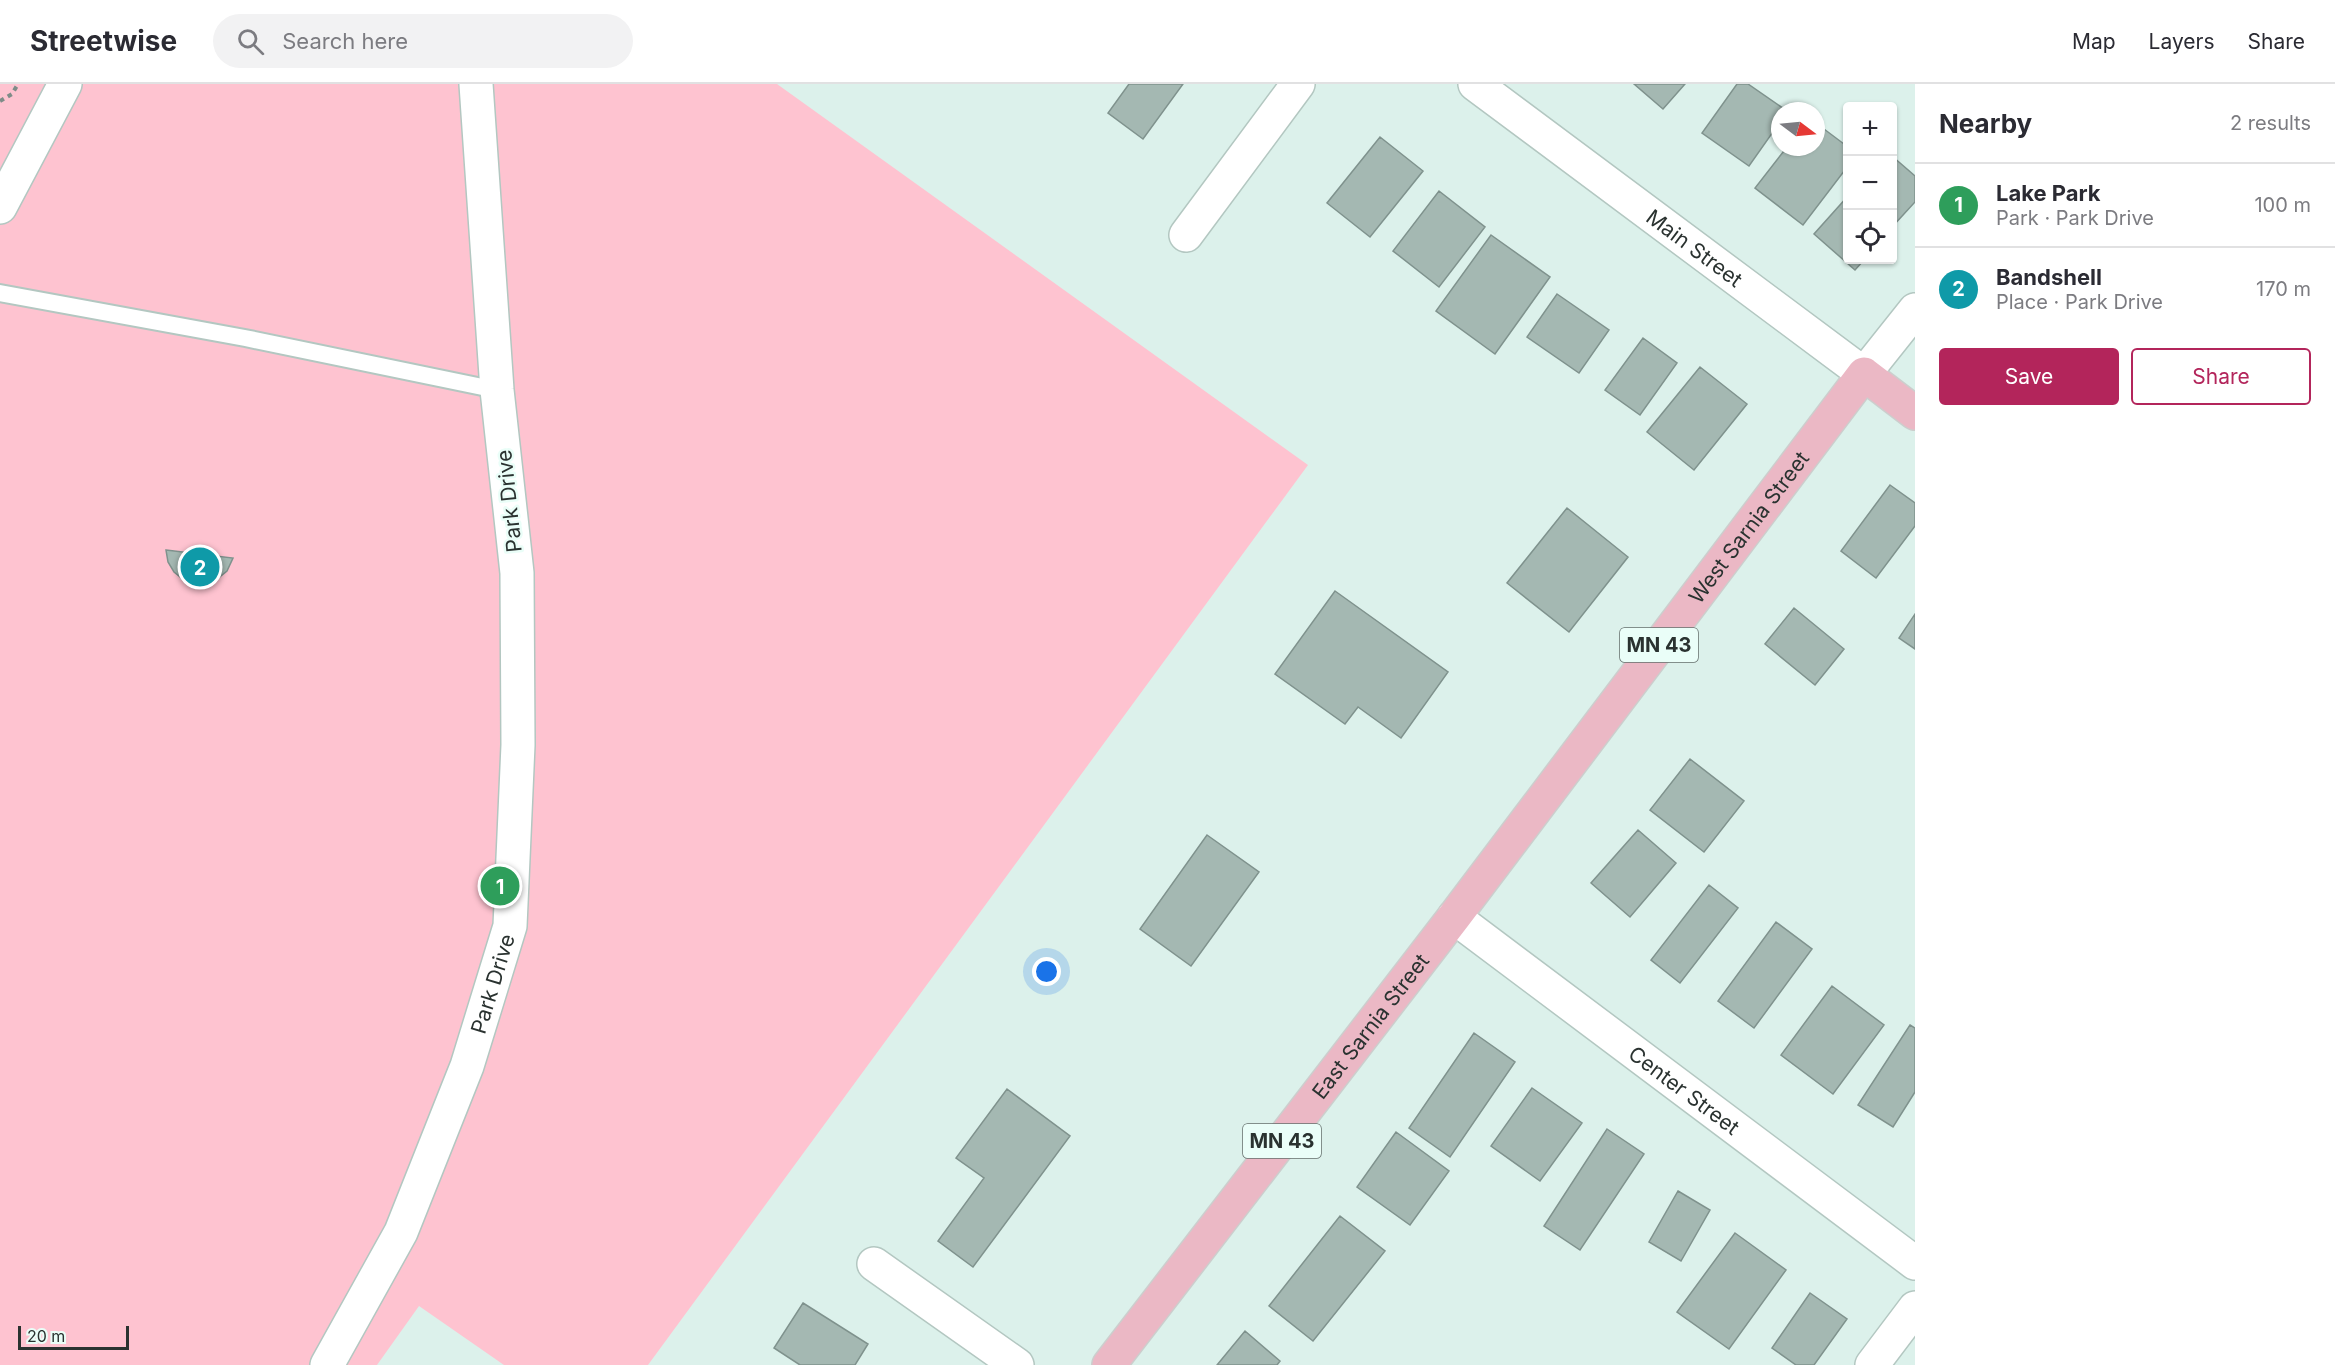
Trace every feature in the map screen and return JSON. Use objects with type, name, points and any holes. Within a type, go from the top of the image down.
[{"type":"main road","name":"Main Street","points":[[1864,374],[1915,413]]},
{"type":"main road","name":"West Sarnia Street","points":[[1454,916],[1864,374]]},
{"type":"main road","name":"East Sarnia Street","points":[[1109,1365],[1454,916]]},
{"type":"street","points":[[0,207],[65,84]]},
{"type":"street","name":"Park Drive","points":[[327,1365],[401,1232],[467,1066],[510,926],[518,745],[517,573],[496,390],[476,84]]},
{"type":"street","points":[[1186,235],[1298,84]]},
{"type":"street","name":"Main Street","points":[[1475,84],[1864,374]]},
{"type":"street","name":"West Sarnia Street","points":[[1864,374],[1915,310]]},
{"type":"street","name":"Center Street","points":[[1454,916],[1915,1263]]},
{"type":"street","points":[[874,1263],[1017,1365]]},
{"type":"street","points":[[1872,1365],[1915,1308]]},
{"type":"lane","points":[[0,293],[245,338],[496,390]]},
{"type":"path","points":[[0,101],[12,94],[18,84]]},
{"type":"shaded area","points":[[0,84],[777,84],[1308,465],[648,1365],[504,1365],[419,1306],[377,1365],[0,1365]]},
{"type":"building","points":[[1129,84],[1183,84],[1143,139],[1108,113]]},
{"type":"building","points":[[1634,84],[1685,84],[1663,109]]},
{"type":"building","points":[[1737,84],[1748,84],[1774,102],[1771,102],[1771,135],[1749,166],[1702,133]]},
{"type":"building","points":[[1825,130],[1843,143],[1843,173],[1803,225],[1755,188],[1780,156],[1825,156]]},
{"type":"building","points":[[1380,137],[1423,171],[1370,237],[1327,203]]},
{"type":"building","points":[[1897,160],[1915,176],[1915,202],[1897,222]]},
{"type":"building","points":[[1439,191],[1485,227],[1439,287],[1393,251]]},
{"type":"building","points":[[1843,202],[1843,259],[1814,234]]},
{"type":"building","points":[[1491,235],[1550,277],[1495,354],[1436,311]]},
{"type":"building","points":[[1848,264],[1860,264],[1855,270]]},
{"type":"building","points":[[1557,294],[1609,330],[1579,373],[1527,337]]},
{"type":"building","points":[[1643,338],[1677,363],[1640,415],[1605,390]]},
{"type":"building","points":[[1700,367],[1747,404],[1694,470],[1647,432]]},
{"type":"building","points":[[1890,485],[1915,503],[1915,526],[1876,578],[1841,551]]},
{"type":"building","points":[[1567,508],[1628,557],[1569,632],[1507,583]]},
{"type":"building","points":[[166,550],[233,558],[227,571],[217,579],[207,584],[195,584],[184,580],[174,572],[168,562]]},
{"type":"building","points":[[1335,591],[1448,672],[1401,738],[1358,707],[1345,724],[1275,674]]},
{"type":"building","points":[[1794,608],[1844,649],[1815,685],[1765,644]]},
{"type":"building","points":[[1915,614],[1915,649],[1899,638]]},
{"type":"building","points":[[1690,759],[1744,801],[1704,852],[1650,810]]},
{"type":"building","points":[[1638,830],[1676,863],[1630,917],[1591,883]]},
{"type":"building","points":[[1207,835],[1259,872],[1191,966],[1140,929]]},
{"type":"building","points":[[1709,885],[1738,908],[1680,983],[1651,960]]},
{"type":"building","points":[[1776,922],[1812,949],[1754,1028],[1718,1001]]},
{"type":"building","points":[[1832,986],[1884,1025],[1833,1094],[1781,1055]]},
{"type":"building","points":[[1910,1025],[1915,1028],[1915,1092],[1893,1127],[1858,1105]]},
{"type":"building","points":[[1474,1033],[1515,1062],[1450,1157],[1409,1128]]},
{"type":"building","points":[[1532,1088],[1582,1123],[1540,1181],[1491,1146]]},
{"type":"building","points":[[1007,1089],[1070,1136],[973,1267],[938,1241],[984,1178],[956,1158]]},
{"type":"building","points":[[1607,1129],[1644,1154],[1580,1250],[1544,1226]]},
{"type":"building","points":[[1396,1132],[1449,1171],[1410,1225],[1357,1187]]},
{"type":"building","points":[[1678,1191],[1710,1210],[1681,1261],[1649,1242]]},
{"type":"building","points":[[1340,1216],[1385,1251],[1313,1341],[1269,1306]]},
{"type":"building","points":[[1735,1233],[1786,1270],[1729,1349],[1677,1312]]},
{"type":"building","points":[[1810,1293],[1847,1319],[1814,1365],[1796,1365],[1772,1348]]},
{"type":"building","points":[[803,1303],[868,1344],[855,1365],[800,1365],[774,1348]]},
{"type":"building","points":[[1245,1331],[1280,1361],[1277,1365],[1217,1365]]},
{"type":"place","name":"Bandshell","points":[[200,567]]},
{"type":"place","name":"Lake Park","points":[[500,886]]}]
